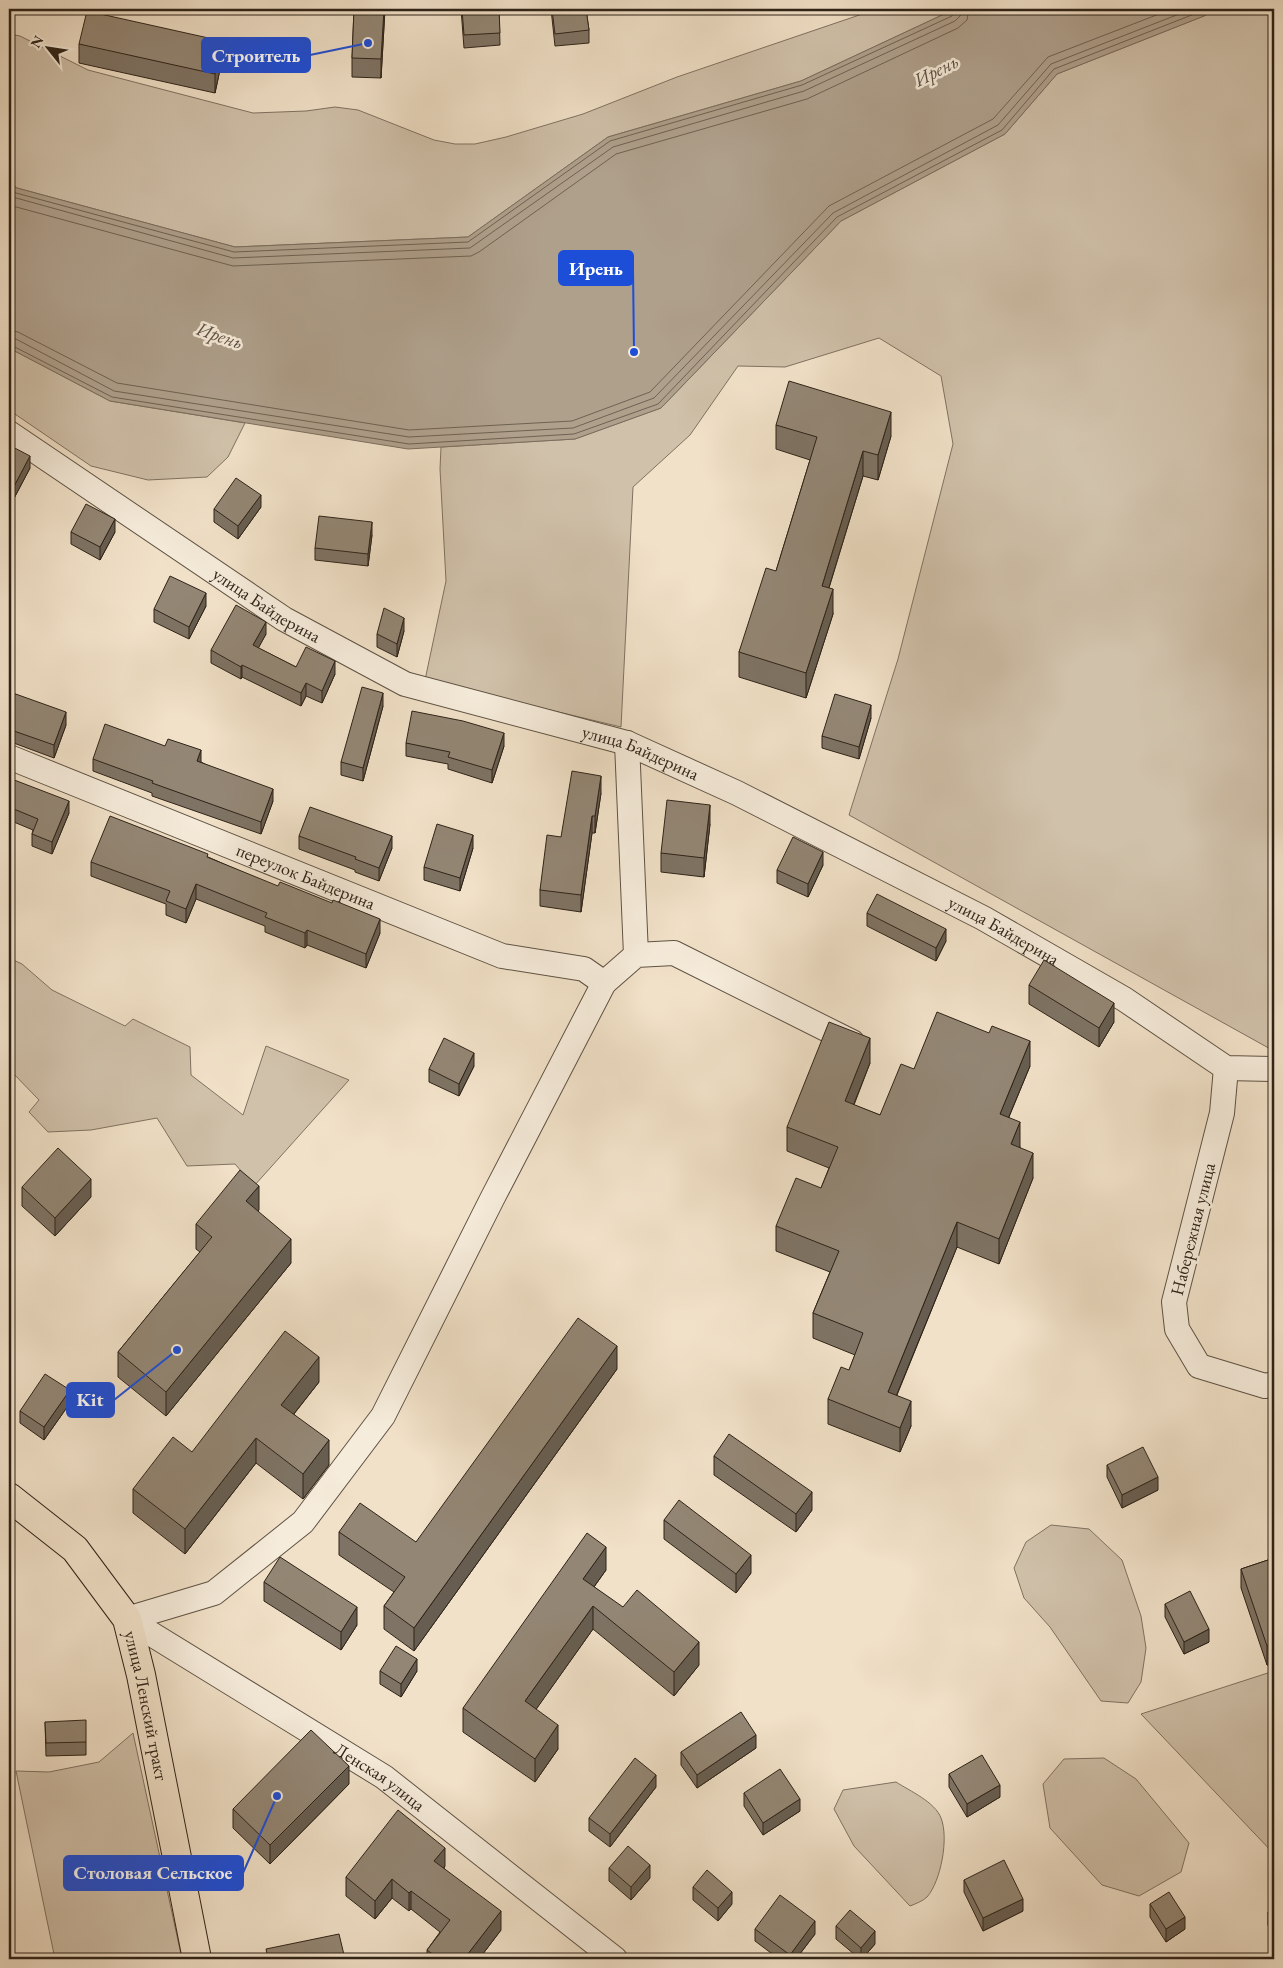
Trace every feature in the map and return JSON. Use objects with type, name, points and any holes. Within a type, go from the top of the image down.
[{"type":"main road","name":"улица Ленский тракт","points":[[9,1497],[75,1549],[126,1619],[141,1675],[197,1959]]},
{"type":"street","name":"улица Байдерина","points":[[9,433],[284,620],[405,684],[627,743],[737,793],[983,918],[1124,999],[1226,1068]]},
{"type":"street","points":[[627,743],[636,954]]},
{"type":"street","name":"переулок Байдерина","points":[[9,758],[502,956],[584,969],[604,983]]},
{"type":"street","points":[[126,1619],[214,1593],[303,1522],[315,1507],[383,1416],[492,1199],[604,983],[636,954],[674,953],[852,1042]]},
{"type":"street","points":[[1226,1068],[1274,1069]]},
{"type":"street","name":"Набережная улица","points":[[1226,1068],[1222,1113],[1174,1302],[1177,1329],[1199,1366],[1265,1386],[1274,1384]]},
{"type":"street","name":"Ленская улица","points":[[126,1619],[384,1777],[615,1959]]},
{"type":"shaded area","points":[[877,9],[955,9],[801,81],[608,137],[468,237],[235,247],[17,188],[9,183],[9,34],[20,36],[88,70],[253,113],[306,111],[335,107],[358,110],[434,140],[455,144],[475,144],[506,137],[583,114],[677,77]]},
{"type":"shaded area","points":[[1216,9],[1274,9],[1274,1051],[849,815],[898,659],[953,444],[941,376],[879,338],[785,367],[738,366],[690,435],[633,487],[621,727],[425,680],[446,581],[440,469],[441,447],[575,439],[661,408],[841,221],[1005,134],[1057,74],[1204,16]]},
{"type":"shaded area","points":[[9,348],[110,401],[245,423],[228,457],[207,477],[148,480],[91,466],[9,410]]},
{"type":"shaded area","points":[[9,958],[22,964],[52,990],[125,1026],[133,1019],[190,1047],[191,1075],[243,1115],[266,1046],[349,1080],[254,1186],[235,1164],[187,1166],[157,1118],[91,1130],[48,1132],[29,1112],[39,1100],[9,1069]]},
{"type":"shaded area","points":[[1051,1525],[1089,1529],[1122,1560],[1141,1616],[1146,1648],[1141,1682],[1128,1703],[1101,1701],[1050,1627],[1024,1598],[1014,1568],[1026,1542]]},
{"type":"shaded area","points":[[1274,1671],[1274,1854],[1141,1714]]},
{"type":"shaded area","points":[[133,1733],[182,1959],[55,1959],[16,1771],[49,1772],[99,1762]]},
{"type":"shaded area","points":[[1104,1758],[1136,1779],[1189,1843],[1181,1872],[1139,1896],[1102,1885],[1050,1828],[1043,1784],[1064,1759]]},
{"type":"shaded area","points":[[896,1782],[922,1797],[933,1807],[938,1812],[943,1826],[944,1848],[936,1881],[927,1897],[910,1906],[854,1846],[834,1809],[843,1790]]},
{"type":"water","points":[[955,9],[1216,9],[1204,16],[1057,74],[1005,134],[841,221],[661,408],[575,439],[408,449],[110,401],[9,348],[9,183],[17,188],[235,247],[468,237],[608,137],[801,81]]},
{"type":"building","points":[[354,9],[384,9],[381,59],[352,58]]},
{"type":"building","points":[[462,9],[499,9],[500,33],[464,35]]},
{"type":"building","points":[[552,9],[586,9],[589,30],[555,34]]},
{"type":"building","points":[[87,11],[222,41],[215,74],[79,44]]},
{"type":"building","points":[[789,381],[891,412],[878,455],[863,451],[822,586],[833,589],[806,673],[739,652],[766,568],[776,571],[817,437],[776,425]]},
{"type":"building","points":[[9,445],[30,456],[11,492],[9,491]]},
{"type":"building","points":[[236,478],[261,495],[238,526],[214,509]]},
{"type":"building","points":[[86,504],[115,519],[100,547],[71,532]]},
{"type":"building","points":[[319,516],[372,522],[368,554],[315,548]]},
{"type":"building","points":[[170,576],[206,593],[189,627],[154,609]]},
{"type":"building","points":[[236,605],[266,622],[253,645],[296,667],[306,647],[335,661],[322,691],[306,683],[301,693],[242,665],[241,667],[211,650]]},
{"type":"building","points":[[384,608],[404,618],[397,644],[377,634]]},
{"type":"building","points":[[9,687],[11,687],[10,692],[66,712],[54,745],[11,730],[13,725],[9,724]]},
{"type":"building","points":[[362,687],[383,693],[363,768],[341,762]]},
{"type":"building","points":[[835,694],[871,705],[859,747],[822,736]]},
{"type":"building","points":[[412,711],[463,721],[504,733],[492,770],[448,757],[450,752],[406,743]]},
{"type":"building","points":[[105,724],[165,746],[168,739],[201,750],[197,761],[273,789],[261,822],[152,783],[153,781],[93,759]]},
{"type":"building","points":[[572,771],[601,776],[595,816],[592,816],[581,895],[540,890],[547,835],[561,837]]},
{"type":"building","points":[[9,778],[69,801],[52,842],[32,834],[38,819],[9,807]]},
{"type":"building","points":[[667,800],[710,805],[704,858],[661,853]]},
{"type":"building","points":[[310,807],[392,836],[379,868],[355,859],[356,857],[299,836]]},
{"type":"building","points":[[110,816],[208,854],[207,857],[278,886],[280,882],[332,903],[333,900],[380,919],[366,954],[307,930],[305,933],[265,917],[267,913],[196,884],[186,909],[166,901],[170,891],[91,862]]},
{"type":"building","points":[[437,824],[473,835],[460,878],[424,867]]},
{"type":"building","points":[[793,837],[823,852],[808,884],[777,870]]},
{"type":"building","points":[[877,894],[946,929],[936,948],[867,913]]},
{"type":"building","points":[[1044,960],[1114,1003],[1099,1028],[1029,985]]},
{"type":"building","points":[[937,1012],[989,1033],[992,1026],[1030,1041],[1000,1114],[1020,1122],[1011,1144],[1033,1153],[999,1239],[957,1222],[888,1392],[911,1401],[900,1428],[828,1399],[841,1367],[849,1370],[863,1333],[813,1313],[839,1251],[776,1226],[796,1178],[821,1188],[838,1147],[787,1127],[829,1022],[870,1038],[845,1101],[880,1115],[901,1064],[914,1069]]},
{"type":"building","points":[[444,1038],[474,1053],[459,1084],[429,1069]]},
{"type":"building","points":[[58,1148],[91,1179],[55,1218],[22,1187]]},
{"type":"building","points":[[240,1170],[259,1186],[246,1201],[291,1239],[166,1392],[118,1352],[212,1237],[196,1224]]},
{"type":"building","points":[[578,1318],[617,1346],[414,1628],[384,1606],[405,1577],[339,1532],[360,1503],[416,1542]]},
{"type":"building","points":[[285,1331],[319,1357],[281,1405],[329,1440],[303,1474],[256,1438],[185,1529],[133,1489],[173,1437],[192,1452]]},
{"type":"building","points":[[45,1374],[70,1390],[44,1427],[20,1411]]},
{"type":"building","points":[[729,1434],[812,1492],[796,1514],[714,1456]]},
{"type":"building","points":[[1143,1447],[1158,1477],[1122,1495],[1107,1465]]},
{"type":"building","points":[[679,1500],[751,1555],[736,1574],[664,1520]]},
{"type":"building","points":[[587,1533],[606,1547],[583,1579],[623,1607],[637,1590],[699,1642],[674,1672],[593,1606],[525,1701],[558,1725],[535,1759],[463,1708]]},
{"type":"building","points":[[280,1557],[357,1607],[341,1632],[264,1582]]},
{"type":"building","points":[[1274,1558],[1274,1644],[1267,1646],[1241,1569]]},
{"type":"building","points":[[1190,1591],[1209,1629],[1184,1642],[1165,1604]]},
{"type":"building","points":[[396,1646],[417,1659],[401,1684],[380,1671]]},
{"type":"building","points":[[741,1712],[756,1735],[697,1775],[681,1752]]},
{"type":"building","points":[[86,1720],[86,1742],[46,1743],[45,1722]]},
{"type":"building","points":[[311,1730],[349,1766],[270,1845],[233,1809]]},
{"type":"building","points":[[982,1755],[1000,1785],[967,1804],[949,1774]]},
{"type":"building","points":[[635,1758],[656,1775],[610,1834],[589,1818]]},
{"type":"building","points":[[780,1769],[800,1799],[763,1823],[744,1793]]},
{"type":"building","points":[[398,1810],[445,1848],[434,1861],[501,1911],[464,1959],[439,1959],[427,1950],[450,1920],[411,1891],[409,1893],[392,1879],[375,1901],[346,1877]]},
{"type":"building","points":[[628,1846],[650,1865],[631,1887],[609,1868]]},
{"type":"building","points":[[1004,1860],[1023,1899],[983,1918],[964,1880]]},
{"type":"building","points":[[707,1870],[732,1892],[718,1908],[693,1887]]},
{"type":"building","points":[[1169,1892],[1185,1917],[1166,1929],[1150,1904]]},
{"type":"building","points":[[780,1895],[815,1921],[790,1955],[755,1929]]},
{"type":"building","points":[[1274,1909],[1274,1926],[1268,1912]]},
{"type":"building","points":[[850,1910],[875,1931],[861,1948],[836,1926]]},
{"type":"building","points":[[339,1934],[345,1959],[268,1959],[266,1949]]},
{"type":"place","name":"Строитель","points":[[368,43]]},
{"type":"place","name":"Ирень","points":[[634,352]]},
{"type":"place","name":"Kit","points":[[177,1350]]},
{"type":"place","name":"Столовая Сельское","points":[[277,1796]]}]
